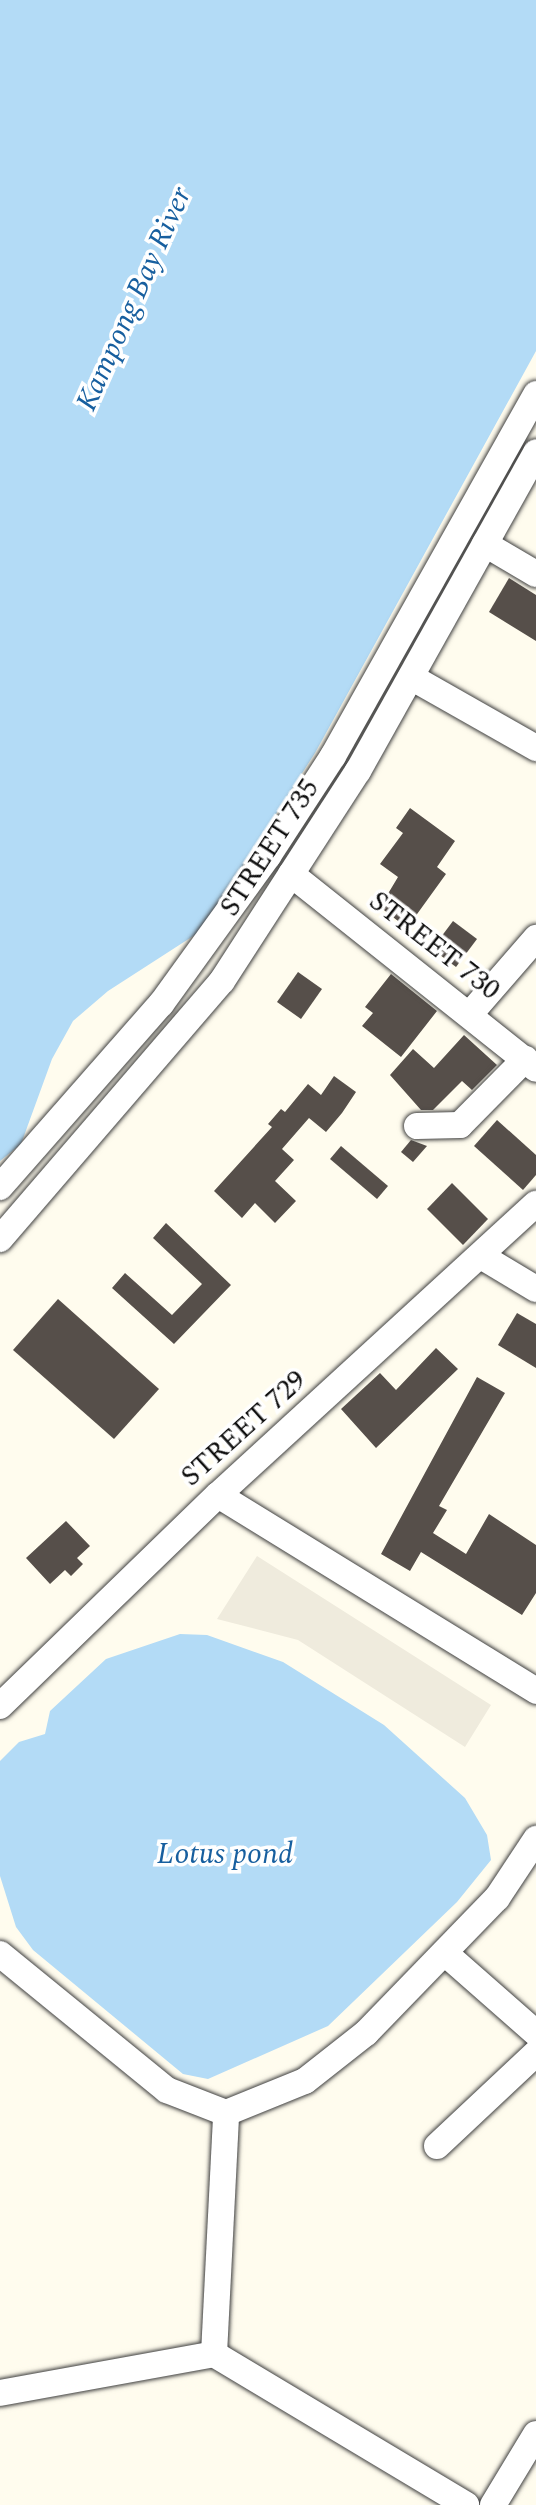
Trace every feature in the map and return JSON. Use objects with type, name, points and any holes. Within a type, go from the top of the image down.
[{"type":"street","points":[[0,1187],[160,1004],[268,856],[346,735],[536,394]]},
{"type":"street","name":"STREET 735","points":[[0,1239],[187,1026],[291,874],[411,677],[536,452]]},
{"type":"street","points":[[485,544],[536,575]]},
{"type":"street","points":[[411,677],[536,748]]},
{"type":"street","name":"STREET 730","points":[[291,874],[530,1064]]},
{"type":"street","points":[[470,1014],[536,938]]},
{"type":"street","points":[[417,1126],[460,1125],[530,1064]]},
{"type":"street","name":"STREET 729","points":[[0,1706],[218,1495],[536,1204]]},
{"type":"street","points":[[481,1256],[536,1289]]},
{"type":"street","points":[[218,1495],[536,1691]]},
{"type":"street","points":[[0,1954],[167,2090],[226,2113],[305,2081],[337,2058],[446,1954],[497,1898],[536,1839]]},
{"type":"street","points":[[446,1954],[536,2033]]},
{"type":"street","points":[[437,2146],[536,2053]]},
{"type":"street","points":[[214,2354],[226,2113]]},
{"type":"street","points":[[0,2393],[214,2354],[466,2505]]},
{"type":"street","points":[[493,2505],[536,2434]]},
{"type":"shaded area","points":[[257,1556],[491,1705],[465,1747],[298,1640],[217,1619]]},
{"type":"water","name":"Kampong Bay River","points":[[0,0],[536,0],[536,351],[315,753],[201,931],[108,991],[73,1021],[52,1059],[21,1144],[0,1161]]},
{"type":"water","name":"Lotus pond","points":[[180,1634],[207,1635],[283,1662],[384,1725],[465,1798],[487,1835],[491,1860],[457,1902],[328,2026],[208,2079],[183,2074],[33,1950],[16,1927],[0,1876],[0,1761],[19,1742],[45,1734],[50,1711],[106,1659]]},
{"type":"building","points":[[509,578],[536,595],[536,641],[489,612]]},
{"type":"building","points":[[410,808],[455,841],[437,867],[446,874],[407,928],[380,907],[398,877],[380,864],[403,833],[396,828]]},
{"type":"building","points":[[453,921],[477,939],[456,967],[432,949]]},
{"type":"building","points":[[298,972],[322,989],[301,1019],[277,1002]]},
{"type":"building","points":[[391,974],[437,1011],[401,1057],[362,1026],[373,1013],[365,1007]]},
{"type":"building","points":[[464,1035],[497,1065],[472,1090],[462,1081],[433,1110],[421,1110],[390,1075],[413,1049],[434,1068]]},
{"type":"building","points":[[334,1076],[356,1092],[342,1113],[326,1132],[309,1118],[282,1149],[294,1160],[275,1181],[296,1201],[275,1223],[255,1203],[242,1218],[214,1191],[272,1127],[268,1124],[281,1109],[285,1112],[308,1084],[321,1095]]},
{"type":"building","points":[[497,1120],[536,1155],[536,1175],[523,1190],[474,1146]]},
{"type":"building","points":[[411,1140],[427,1146],[413,1162],[401,1152]]},
{"type":"building","points":[[341,1146],[388,1186],[377,1199],[330,1159]]},
{"type":"building","points":[[452,1183],[488,1219],[463,1245],[427,1209]]},
{"type":"building","points":[[166,1223],[231,1285],[174,1344],[112,1288],[125,1273],[172,1315],[202,1284],[153,1238]]},
{"type":"building","points":[[58,1299],[159,1389],[114,1439],[13,1350]]},
{"type":"building","points":[[517,1313],[536,1324],[536,1368],[498,1345]]},
{"type":"building","points":[[436,1348],[458,1369],[376,1448],[341,1409],[380,1373],[396,1390]]},
{"type":"building","points":[[477,1377],[505,1393],[439,1506],[447,1510],[433,1533],[466,1554],[489,1514],[536,1545],[536,1593],[522,1615],[421,1552],[410,1571],[381,1554]]},
{"type":"building","points":[[66,1521],[90,1546],[77,1558],[83,1564],[71,1576],[65,1570],[50,1584],[26,1558]]}]
